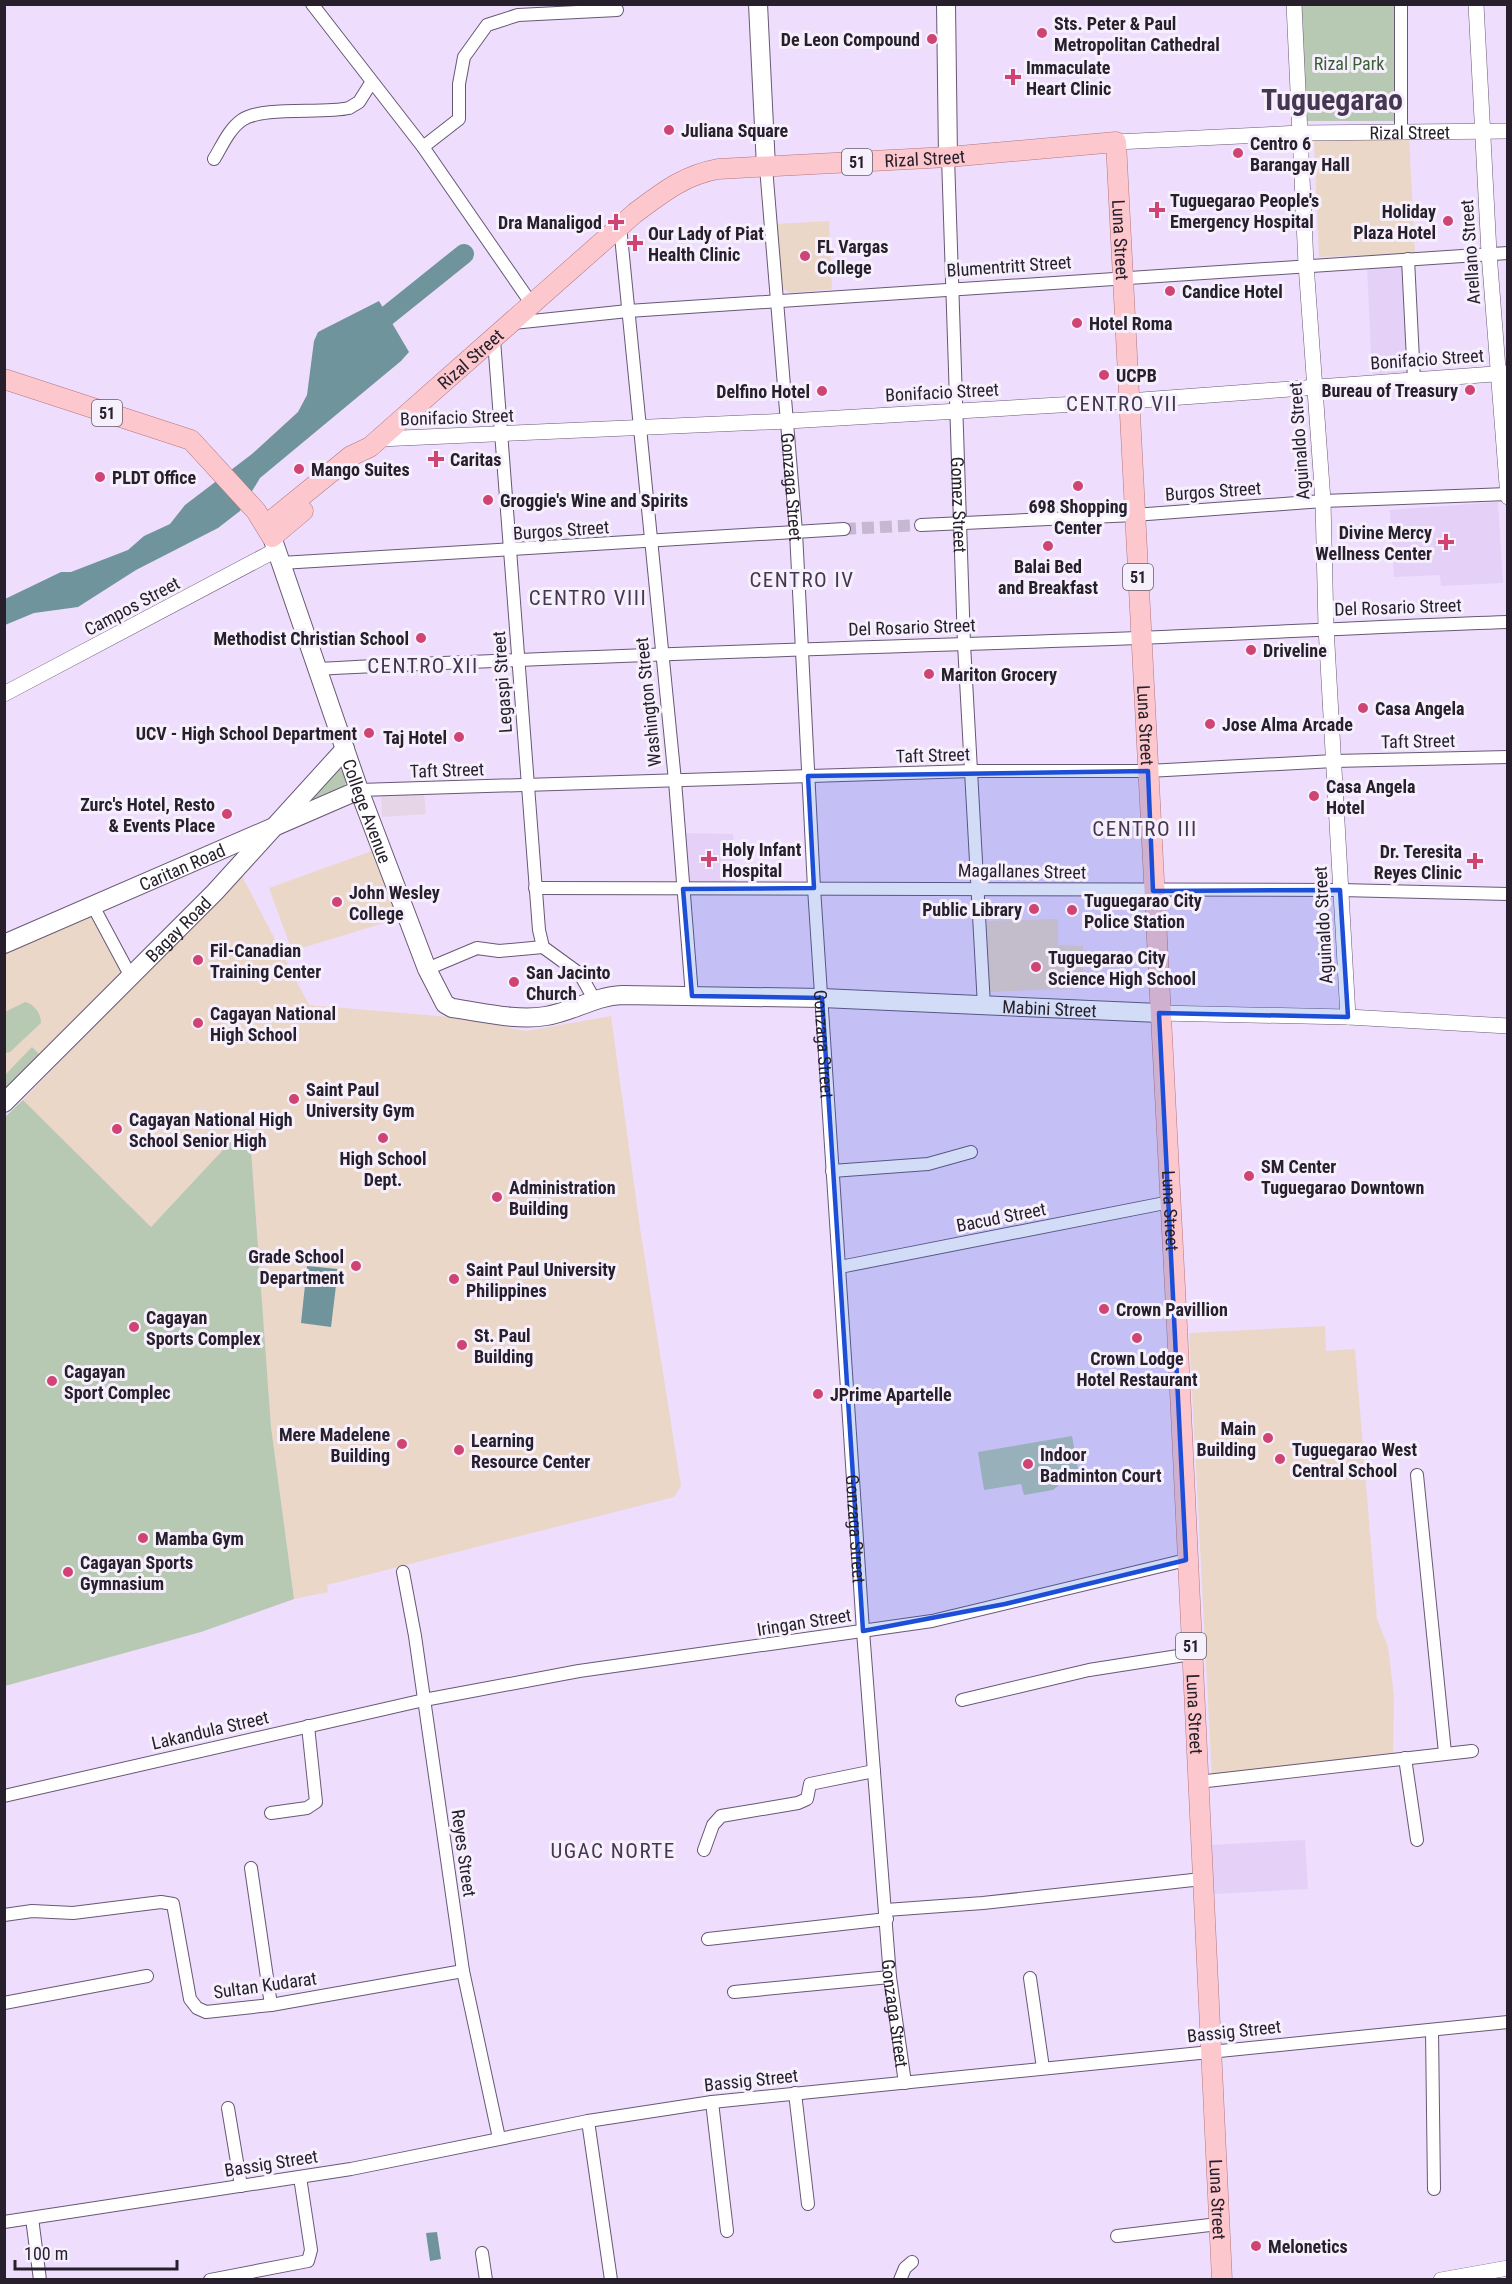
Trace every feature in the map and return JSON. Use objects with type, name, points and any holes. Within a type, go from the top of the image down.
[{"type":"main road","name":"Gonzaga Street","points":[[758,4],[766,166]]},
{"type":"main road","name":"Gomez Street","points":[[946,4],[948,157]]},
{"type":"main road","name":"Rizal Street","points":[[270,537],[359,465],[374,443],[533,306],[620,226],[668,188],[689,176],[718,169],[948,157],[1116,142]]},
{"type":"main road","name":"Luna Street","points":[[1116,142],[1121,278],[1170,1202],[1221,2280]]},
{"type":"main road","name":"51","points":[[4,379],[191,440],[208,458],[270,537]]},
{"type":"main road","name":"51","points":[[4,392],[208,458]]},
{"type":"main road","name":"College Avenue","points":[[270,537],[359,790],[427,969],[445,1004],[452,1008],[534,1017],[549,1016],[594,999]]},
{"type":"main road","name":"Bagay Road","points":[[4,1103],[215,892],[345,749]]},
{"type":"main road","name":"Caritan Road","points":[[4,944],[270,831],[359,790]]},
{"type":"main road","name":"Mabini Street","points":[[594,999],[622,995],[822,998],[1160,1012]]},
{"type":"street","points":[[312,4],[371,83],[423,147],[533,306]]},
{"type":"street","name":"Aguinaldo Street","points":[[1294,4],[1306,264],[1323,501],[1326,627],[1348,1017]]},
{"type":"street","points":[[1401,4],[1401,131]]},
{"type":"street","name":"Arellano Street","points":[[1476,4],[1489,253],[1503,373],[1507,495]]},
{"type":"street","points":[[423,147],[459,119],[459,84],[465,57],[487,25],[548,8],[617,10]]},
{"type":"street","points":[[214,159],[232,129],[245,118],[275,113],[350,108],[359,102],[371,83]]},
{"type":"street","name":"Rizal Street","points":[[1116,142],[1301,133],[1508,131]]},
{"type":"street","name":"Gomez Street","points":[[948,157],[964,644],[984,1006]]},
{"type":"street","name":"Gonzaga Street","points":[[766,166],[796,532],[814,888],[862,1631],[890,1977],[905,2083]]},
{"type":"street","name":"Washington Street","points":[[620,226],[660,653],[675,781],[692,996]]},
{"type":"street","name":"Blumentritt Street","points":[[513,323],[628,311],[778,300],[1306,264],[1508,253]]},
{"type":"street","points":[[1408,259],[1414,380]]},
{"type":"street","name":"Legaspi Street","points":[[494,340],[535,888],[543,947]]},
{"type":"street","name":"Bonifacio Street","points":[[374,443],[1128,401],[1503,373]]},
{"type":"street","name":"Burgos Street","points":[[921,525],[1134,515],[1323,501],[1507,495]]},
{"type":"street","name":"Burgos Street","points":[[270,537],[510,551],[844,529]]},
{"type":"street","name":"Campos Street","points":[[4,694],[270,537]]},
{"type":"street","name":"Del Rosario Street","points":[[318,669],[660,653],[1141,638],[1326,627],[1508,622]]},
{"type":"street","name":"Taft Street","points":[[359,790],[972,771],[1148,771],[1334,761],[1508,757]]},
{"type":"street","name":"Magallanes Street","points":[[535,888],[1340,890],[1508,894]]},
{"type":"street","points":[[93,906],[130,975]]},
{"type":"street","points":[[427,969],[477,948],[499,951],[543,947],[580,974],[594,999]]},
{"type":"street","name":"Mabini Street","points":[[1160,1012],[1348,1017],[1508,1026]]},
{"type":"street","points":[[832,1171],[928,1164],[971,1152]]},
{"type":"street","name":"Bacud Street","points":[[840,1267],[1170,1202]]},
{"type":"street","points":[[1417,1475],[1445,1753]]},
{"type":"street","name":"Iringan Street","points":[[423,1700],[579,1671],[932,1621],[1186,1560]]},
{"type":"street","name":"Reyes Street","points":[[403,1572],[463,1971],[499,2138]]},
{"type":"street","points":[[962,1700],[1089,1670],[1191,1653]]},
{"type":"street","name":"Lakandula Street","points":[[4,1796],[423,1700]]},
{"type":"street","points":[[271,1813],[306,1808],[316,1802],[308,1726]]},
{"type":"street","points":[[1198,1782],[1472,1751]]},
{"type":"street","points":[[1406,1758],[1417,1840]]},
{"type":"street","points":[[704,1850],[713,1825],[721,1816],[798,1803],[807,1799],[810,1784],[874,1770]]},
{"type":"street","points":[[250,1868],[271,2005]]},
{"type":"street","points":[[708,1939],[886,1914],[1202,1880]]},
{"type":"street","name":"Sultan Kudarat","points":[[4,1915],[32,1911],[73,1913],[168,1902],[175,1909],[186,1986],[190,1999],[197,2008],[206,2012],[271,2005],[463,1971]]},
{"type":"street","points":[[4,2003],[147,1976]]},
{"type":"street","points":[[734,1992],[890,1977]]},
{"type":"street","points":[[1030,1978],[1043,2068]]},
{"type":"street","name":"Bassig Street","points":[[4,2222],[300,2177],[588,2121],[712,2102],[1508,2022]]},
{"type":"street","points":[[1432,2030],[1434,2189]]},
{"type":"street","points":[[795,2093],[808,2204]]},
{"type":"street","points":[[712,2102],[727,2231]]},
{"type":"street","points":[[228,2108],[241,2186]]},
{"type":"street","points":[[588,2121],[611,2280]]},
{"type":"street","points":[[210,2280],[308,2261],[311,2250],[300,2177]]},
{"type":"street","points":[[32,2218],[40,2280]]},
{"type":"street","points":[[1116,2236],[1218,2224]]},
{"type":"street","points":[[482,2253],[486,2280]]},
{"type":"street","points":[[900,2280],[905,2268],[912,2262]]},
{"type":"street","points":[[1441,2280],[1508,2268]]},
{"type":"highlighted area","points":[[1148,771],[1153,891],[1340,890],[1348,1017],[1159,1013],[1186,1560],[1005,1604],[863,1631],[822,998],[692,996],[683,889],[814,888],[808,776]]},
{"type":"shaded area","points":[[1409,137],[1415,254],[1319,257],[1314,141]]},
{"type":"shaded area","name":"FL Vargas College","points":[[829,221],[832,289],[791,293],[781,288],[776,224]]},
{"type":"shaded area","points":[[1406,264],[1412,372],[1372,374],[1367,266]]},
{"type":"shaded area","points":[[379,301],[409,352],[260,478],[240,511],[218,528],[136,570],[78,607],[34,613],[5,625],[5,599],[61,572],[71,572],[128,550],[144,536],[170,524],[185,505],[252,454],[298,412],[307,395],[314,341],[318,332]]},
{"type":"shaded area","name":"Divine Mercy Wellness Center","points":[[1498,502],[1503,583],[1441,586],[1440,575],[1394,577],[1390,510]]},
{"type":"shaded area","points":[[424,792],[426,814],[382,817],[381,795]]},
{"type":"shaded area","name":"Holy Infant Hospital","points":[[681,833],[733,834],[736,884],[688,885]]},
{"type":"shaded area","name":"John Wesley College","points":[[380,848],[404,917],[292,951],[269,888]]},
{"type":"shaded area","name":"Saint Paul University Philippines","points":[[241,874],[309,1005],[461,1018],[526,1031],[611,1016],[640,1228],[681,1486],[674,1497],[327,1585],[328,1592],[294,1599],[271,1427],[249,1122],[151,1227],[23,1100]]},
{"type":"shaded area","points":[[91,913],[125,975],[5,1097],[5,951]]},
{"type":"shaded area","name":"Tuguegarao City Science High School","points":[[1058,919],[1058,945],[1083,946],[1083,988],[989,992],[987,921]]},
{"type":"shaded area","points":[[307,1266],[338,1269],[331,1327],[301,1323]]},
{"type":"shaded area","name":"Tuguegarao West Central School","points":[[1325,1326],[1326,1351],[1355,1349],[1377,1619],[1388,1647],[1394,1696],[1393,1755],[1212,1778],[1189,1333]]},
{"type":"shaded area","points":[[1305,1840],[1308,1889],[1213,1894],[1210,1845]]},
{"type":"shaded area","points":[[437,2232],[441,2259],[430,2261],[426,2233]]},
{"type":"green space","name":"Rizal Park","points":[[1396,5],[1396,121],[1306,121],[1299,6]]},
{"type":"green space","points":[[338,768],[345,772],[347,780],[344,787],[313,801],[312,798]]},
{"type":"green space","points":[[25,1002],[36,1010],[41,1023],[10,1052],[5,1053],[5,1012]]},
{"type":"green space","points":[[32,1047],[40,1055],[5,1091],[5,1075]]},
{"type":"green space","name":"Cagayan Sports Complex","points":[[23,1100],[151,1227],[249,1122],[271,1427],[294,1599],[201,1632],[5,1686],[4,1118]]},
{"type":"green space","name":"Indoor Badminton Court","points":[[1072,1436],[1079,1475],[1059,1479],[1058,1486],[1053,1490],[1024,1495],[1021,1484],[984,1490],[978,1452]]},
{"type":"waterway","points":[[368,331],[464,254]]},
{"type":"tunnel","points":[[844,529],[921,525]]},
{"type":"place","name":"Sts. Peter & Paul Metropolitan Cathedral","points":[[1042,33]]},
{"type":"place","name":"De Leon Compound","points":[[932,39]]},
{"type":"place","name":"Immaculate Heart Clinic","points":[[1013,77]]},
{"type":"place","name":"Juliana Square","points":[[669,130]]},
{"type":"place","name":"Centro 6 Barangay Hall","points":[[1238,153]]},
{"type":"place","name":"Tuguegarao People's Emergency Hospital","points":[[1157,210]]},
{"type":"place","name":"Holiday Plaza Hotel","points":[[1448,221]]},
{"type":"place","name":"Dra Manaligod","points":[[616,222]]},
{"type":"place","name":"Our Lady of Piat Health Clinic","points":[[635,243]]},
{"type":"place","name":"FL Vargas College","points":[[805,256]]},
{"type":"place","name":"Candice Hotel","points":[[1170,291]]},
{"type":"place","name":"Hotel Roma","points":[[1077,323]]},
{"type":"place","name":"UCPB","points":[[1104,375]]},
{"type":"place","name":"Bureau of Treasury","points":[[1470,390]]},
{"type":"place","name":"Delfino Hotel","points":[[822,391]]},
{"type":"place","name":"Caritas","points":[[436,459]]},
{"type":"place","name":"Mango Suites","points":[[299,469]]},
{"type":"place","name":"PLDT Office","points":[[100,477]]},
{"type":"place","name":"698 Shopping Center","points":[[1078,486]]},
{"type":"place","name":"Groggie's Wine and Spirits","points":[[488,500]]},
{"type":"place","name":"Divine Mercy Wellness Center","points":[[1446,542]]},
{"type":"place","name":"Balai Bed and Breakfast","points":[[1048,546]]},
{"type":"place","name":"Methodist Christian School","points":[[421,638]]},
{"type":"place","name":"Driveline","points":[[1251,650]]},
{"type":"place","name":"Mariton Grocery","points":[[929,674]]},
{"type":"place","name":"Casa Angela","points":[[1363,708]]},
{"type":"place","name":"Jose Alma Arcade","points":[[1210,724]]},
{"type":"place","name":"UCV - High School Department","points":[[369,733]]},
{"type":"place","name":"Taj Hotel","points":[[459,737]]},
{"type":"place","name":"Casa Angela Hotel","points":[[1314,796]]},
{"type":"place","name":"Zurc's Hotel, Resto & Events Place","points":[[227,814]]},
{"type":"place","name":"Holy Infant Hospital","points":[[709,859]]},
{"type":"place","name":"Dr. Teresita Reyes Clinic","points":[[1475,861]]},
{"type":"place","name":"John Wesley College","points":[[337,902]]},
{"type":"place","name":"Public Library","points":[[1034,909]]},
{"type":"place","name":"Tuguegarao City Police Station","points":[[1072,910]]},
{"type":"place","name":"Fil-Canadian Training Center","points":[[198,960]]},
{"type":"place","name":"Tuguegarao City Science High School","points":[[1036,967]]},
{"type":"place","name":"San Jacinto Church","points":[[514,982]]},
{"type":"place","name":"Cagayan National High School","points":[[198,1023]]},
{"type":"place","name":"Saint Paul University Gym","points":[[294,1099]]},
{"type":"place","name":"Cagayan National High School Senior High","points":[[117,1129]]},
{"type":"place","name":"High School Dept.","points":[[383,1138]]},
{"type":"place","name":"SM Center Tuguegarao Downtown","points":[[1249,1176]]},
{"type":"place","name":"Administration Building","points":[[497,1197]]},
{"type":"place","name":"Grade School Department","points":[[356,1266]]},
{"type":"place","name":"Saint Paul University Philippines","points":[[454,1279]]},
{"type":"place","name":"Crown Pavillion","points":[[1104,1309]]},
{"type":"place","name":"Cagayan Sports Complex","points":[[134,1327]]},
{"type":"place","name":"Crown Lodge Hotel Restaurant","points":[[1137,1338]]},
{"type":"place","name":"St. Paul Building","points":[[462,1345]]},
{"type":"place","name":"Cagayan Sport Complec","points":[[52,1381]]},
{"type":"place","name":"JPrime Apartelle","points":[[818,1394]]},
{"type":"place","name":"Main Building","points":[[1268,1438]]},
{"type":"place","name":"Mere Madelene Building","points":[[402,1444]]},
{"type":"place","name":"Learning Resource Center","points":[[459,1450]]},
{"type":"place","name":"Tuguegarao West Central School","points":[[1280,1459]]},
{"type":"place","name":"Indoor Badminton Court","points":[[1028,1464]]},
{"type":"place","name":"Mamba Gym","points":[[143,1538]]},
{"type":"place","name":"Cagayan Sports Gymnasium","points":[[68,1572]]},
{"type":"place","name":"Melonetics","points":[[1256,2246]]},
{"type":"district","name":"Tuguegarao","points":[[1332,99]]},
{"type":"district","name":"CENTRO VII","points":[[1122,404]]},
{"type":"district","name":"CENTRO IV","points":[[802,580]]},
{"type":"district","name":"CENTRO VIII","points":[[588,598]]},
{"type":"district","name":"CENTRO XII","points":[[423,666]]},
{"type":"district","name":"CENTRO III","points":[[1145,829]]},
{"type":"district","name":"UGAC NORTE","points":[[613,1851]]}]
